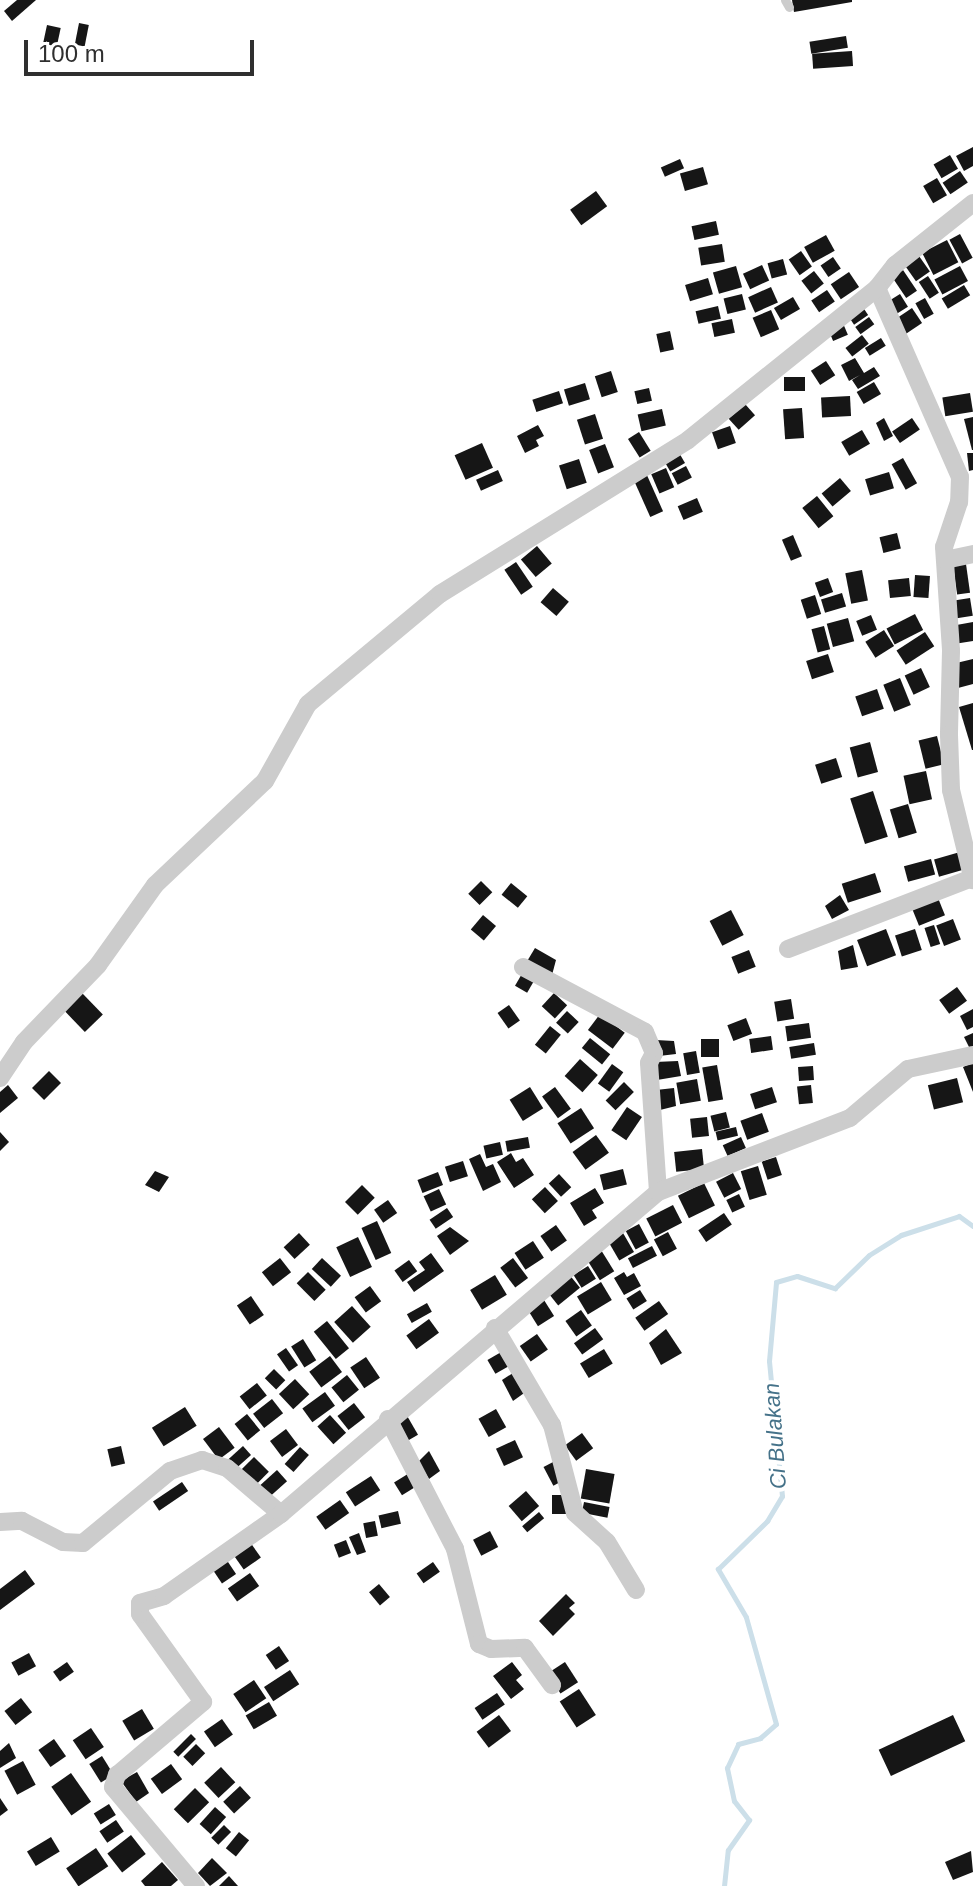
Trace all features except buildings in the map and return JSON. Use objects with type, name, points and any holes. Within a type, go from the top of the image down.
[{"type":"street","points":[[0,1078],[24,1042],[98,965],[155,885],[265,781],[308,704],[440,594],[688,440],[877,288],[889,271],[973,203]]},
{"type":"street","points":[[788,949],[972,879],[951,790],[945,560],[960,477],[877,288]]},
{"type":"street","points":[[945,560],[973,554]]},
{"type":"street","points":[[523,967],[645,1032],[654,1053],[649,1063],[658,1192]]},
{"type":"street","points":[[196,1886],[113,1787],[117,1775],[203,1702],[140,1614],[140,1603],[164,1596],[281,1514],[388,1419],[658,1192],[850,1118],[908,1069],[973,1055]]},
{"type":"street","points":[[495,1328],[552,1425],[575,1513],[607,1542],[636,1590]]},
{"type":"street","points":[[388,1419],[455,1549],[479,1644],[491,1649],[525,1648],[552,1685]]},
{"type":"street","points":[[0,1522],[22,1521],[63,1542],[83,1543],[170,1471],[202,1460],[227,1468],[281,1514]]},
{"type":"waterway","name":"Ci Bulakan","points":[[724,1886],[728,1850],[749,1820],[734,1801],[727,1768],[738,1744],[760,1738],[776,1724],[746,1617],[718,1569],[767,1521],[782,1496],[769,1361],[776,1282],[797,1276],[835,1288],[869,1255],[901,1235],[959,1216],[973,1226]]}]
